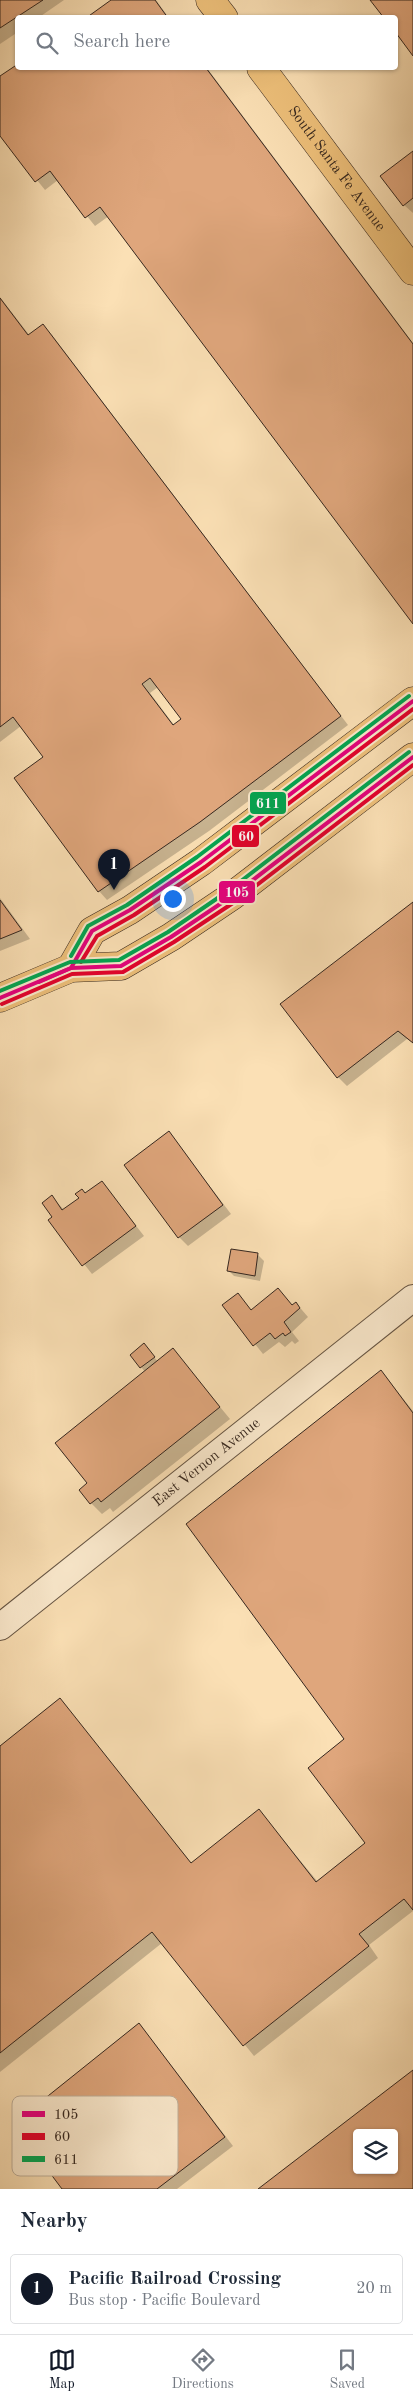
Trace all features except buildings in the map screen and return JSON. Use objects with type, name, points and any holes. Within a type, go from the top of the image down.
[{"type":"main road","points":[[210,0],[222,15]]},
{"type":"main road","name":"South Santa Fe Avenue","points":[[262,70],[413,271]]},
{"type":"main road","points":[[71,968],[92,931],[130,910],[201,862],[413,700]]},
{"type":"main road","points":[[0,998],[71,968],[121,966],[171,938],[232,896],[413,757]]},
{"type":"street","name":"East Vernon Avenue","points":[[0,1627],[413,1298]]},
{"type":"transit line","name":"611","points":[[71,956],[88,926],[127,905],[197,857],[409,696]]},
{"type":"transit line","name":"105","points":[[0,998],[71,968],[92,931],[130,910],[201,862],[413,701]]},
{"type":"transit line","name":"60","points":[[81,962],[97,936],[134,915],[205,867],[413,709]]},
{"type":"transit line","name":"611","points":[[0,991],[70,962],[119,960],[168,932],[228,891],[409,752]]},
{"type":"transit line","name":"105","points":[[39,982],[71,968],[121,966],[171,937],[232,896],[413,757]]},
{"type":"transit line","name":"60","points":[[2,1004],[72,974],[123,972],[174,942],[236,901],[413,765]]},
{"type":"place","name":"Pacific Railroad Crossing","points":[[114,890]]}]
